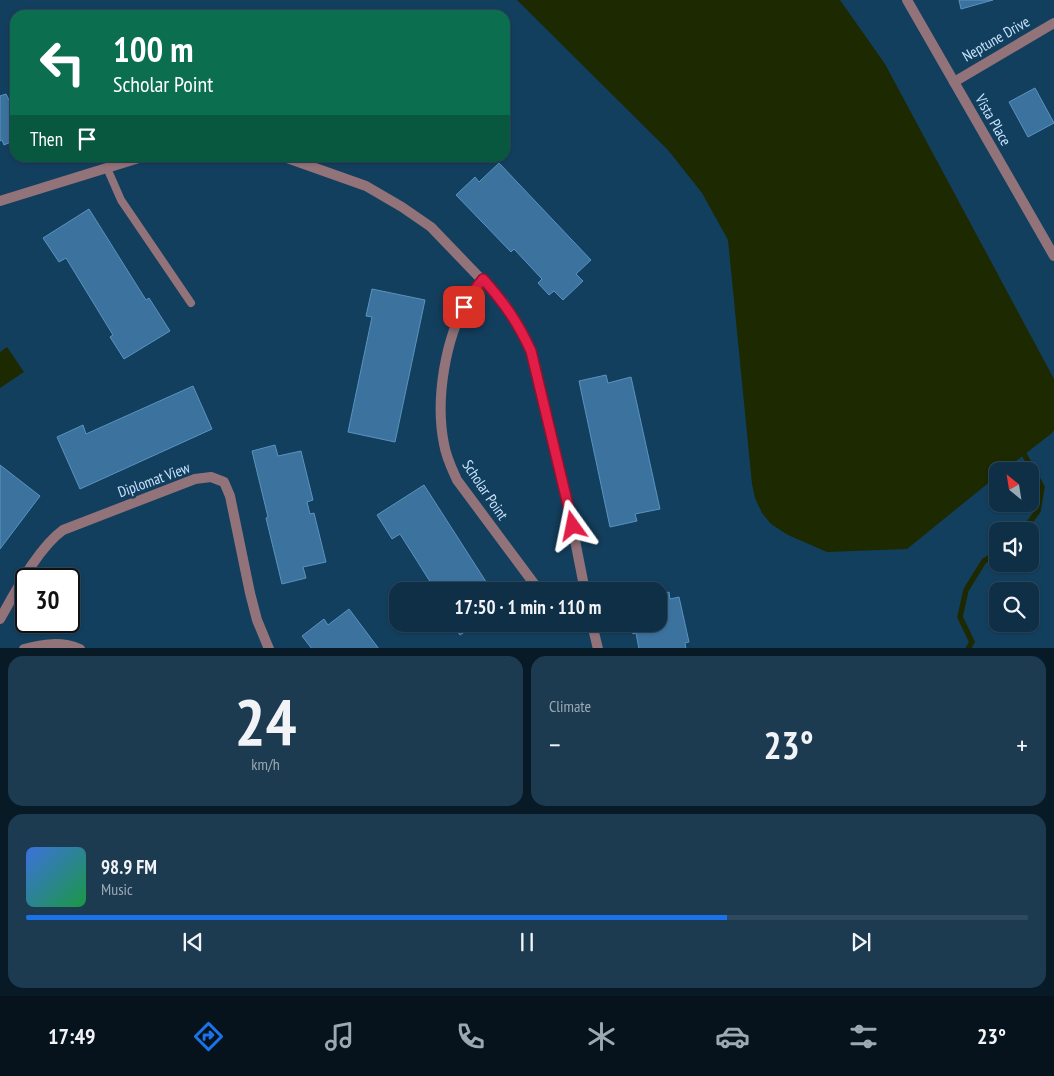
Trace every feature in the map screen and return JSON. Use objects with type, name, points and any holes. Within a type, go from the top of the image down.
[{"type":"street","name":"Vista Place","points":[[907,0],[1054,256]]},
{"type":"street","name":"Neptune Drive","points":[[954,82],[1054,23]]},
{"type":"street","points":[[0,201],[126,162]]},
{"type":"street","points":[[298,162],[366,186],[402,207],[431,227],[504,303],[520,328],[531,351],[570,510],[583,582]]},
{"type":"street","name":"Scholar Point","points":[[483,279],[468,298],[443,371],[440,416],[444,444],[457,480],[532,582]]},
{"type":"street","name":"Diplomat View","points":[[0,619],[21,582],[53,538],[64,530],[195,479],[211,477],[224,482],[230,496],[256,620],[268,648]]},
{"type":"street","points":[[594,632],[598,648]]},
{"type":"street","points":[[24,648],[56,644],[72,645],[80,648]]},
{"type":"lane","points":[[107,168],[121,200],[191,303]]},
{"type":"shaded area","points":[[517,0],[840,0],[885,64],[1054,379],[1054,430],[1052,433],[1015,462],[989,462],[989,482],[907,549],[827,552],[788,535],[771,524],[762,513],[755,498],[752,484],[728,240],[702,193],[668,150]]},
{"type":"shaded area","points":[[7,347],[24,372],[0,388],[0,352]]},
{"type":"building","points":[[959,0],[993,0],[961,9]]},
{"type":"building","points":[[1035,88],[1054,123],[1028,137],[1009,102]]},
{"type":"building","points":[[6,94],[10,102],[10,142],[4,145],[2,140],[0,141],[0,96]]},
{"type":"building","points":[[499,163],[591,260],[576,274],[583,281],[563,300],[554,291],[549,295],[538,283],[542,279],[514,249],[511,252],[456,195],[475,177],[479,182]]},
{"type":"building","points":[[89,209],[146,300],[149,298],[170,331],[124,359],[110,337],[113,335],[66,258],[59,262],[43,238]]},
{"type":"building","points":[[372,289],[425,300],[395,442],[348,432],[372,317],[366,316]]},
{"type":"building","points":[[606,375],[608,383],[631,377],[660,509],[635,514],[637,521],[610,527],[579,381]]},
{"type":"building","points":[[193,386],[212,429],[80,489],[57,437],[83,425],[86,434]]},
{"type":"building","points":[[275,445],[278,456],[301,451],[313,500],[307,502],[310,514],[314,513],[326,562],[303,567],[306,578],[282,584],[252,451]]},
{"type":"building","points":[[0,465],[40,496],[0,549]]},
{"type":"building","points":[[424,485],[486,582],[430,582],[400,534],[392,539],[377,515]]},
{"type":"building","points":[[669,592],[670,599],[679,597],[689,642],[685,643],[686,648],[639,648],[636,633],[633,634],[633,632],[667,632],[667,593]]},
{"type":"building","points":[[349,609],[378,648],[311,648],[302,636],[324,619],[328,625]]},
{"type":"waterway","points":[[1024,454],[1042,487],[1038,511],[1030,522]]},
{"type":"waterway","points":[[969,648],[972,642],[960,617],[966,590],[984,561],[989,558]]},
{"type":"route","points":[[464,307],[468,298],[483,279],[504,303],[520,328],[531,351],[573,526]]}]
